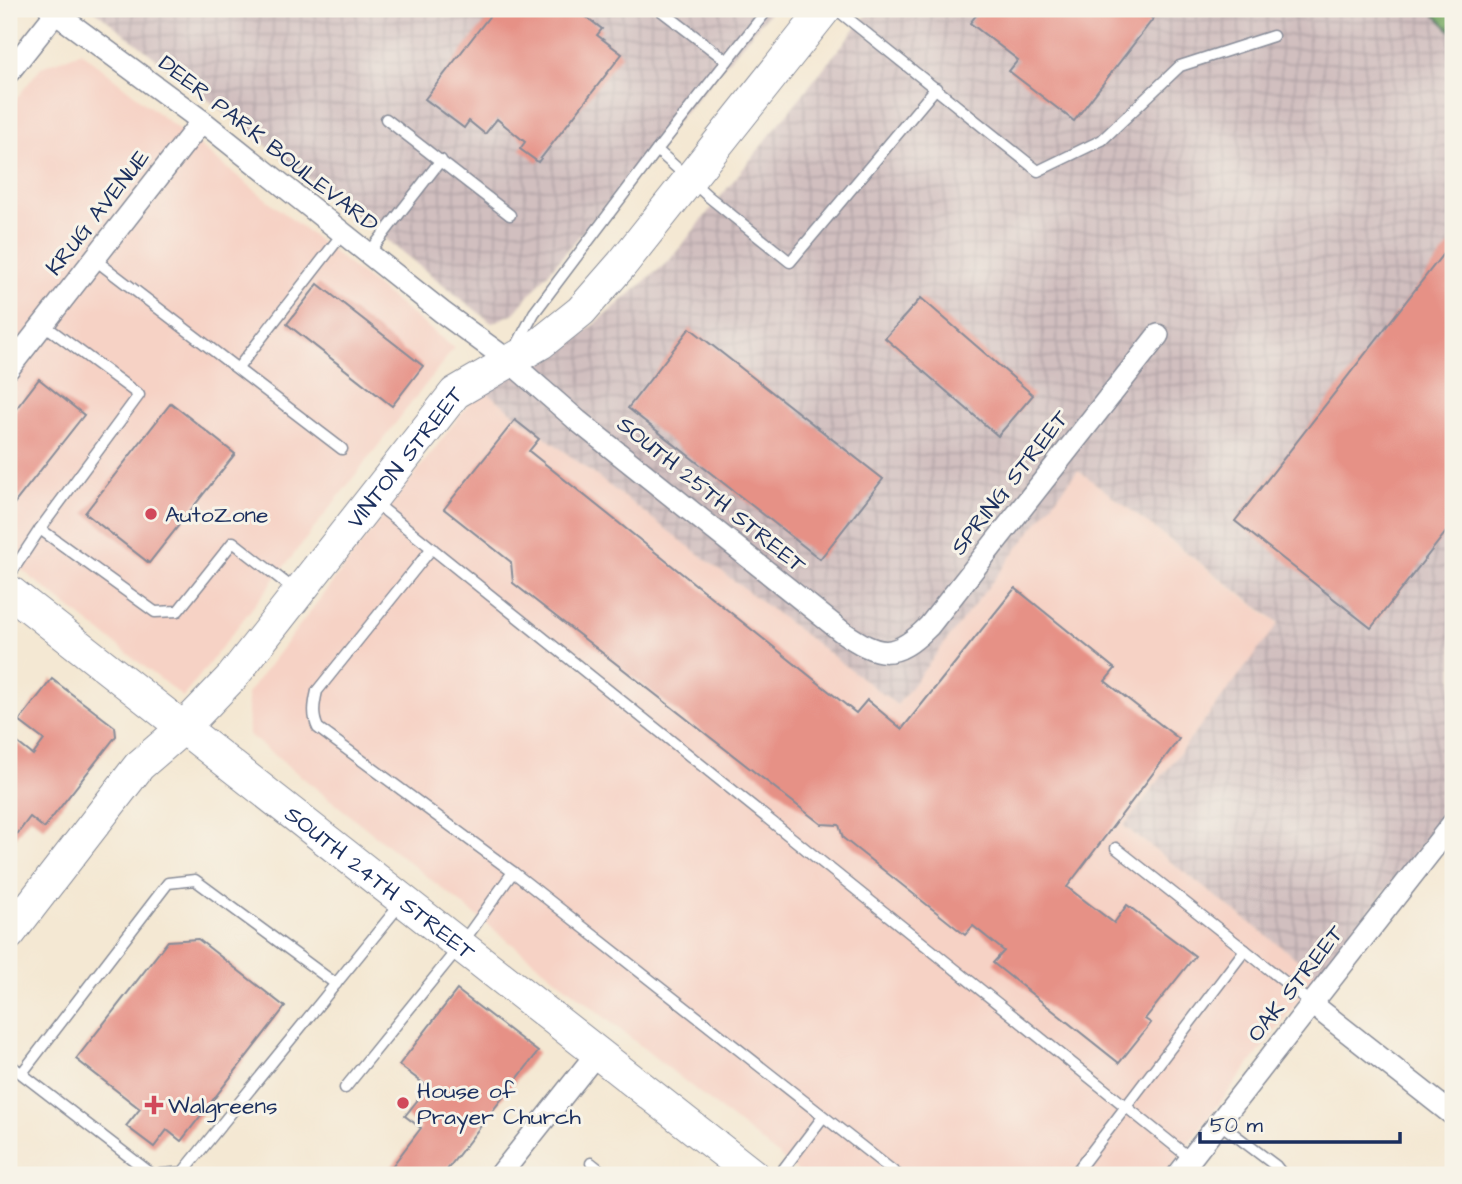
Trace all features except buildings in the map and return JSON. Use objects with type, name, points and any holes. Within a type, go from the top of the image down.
[{"type":"main road","name":"VINTON STREET","points":[[12,924],[139,766],[183,728],[233,676],[455,393],[541,343],[581,311],[823,10]]},
{"type":"main road","name":"SOUTH 24TH STREET","points":[[9,592],[753,1175]]},
{"type":"street","name":"DEER PARK BOULEVARD","points":[[9,72],[53,11],[202,121],[368,254],[509,361]]},
{"type":"street","name":"KRUG AVENUE","points":[[9,368],[202,121]]},
{"type":"street","name":"SPRING STREET","points":[[891,652],[910,642],[929,626],[1158,335]]},
{"type":"street","name":"SOUTH 25TH STREET","points":[[509,361],[578,421],[841,631],[876,652],[891,652]]},
{"type":"street","name":"OAK STREET","points":[[1184,1167],[1453,823]]},
{"type":"street","points":[[1312,1004],[1453,1115]]},
{"type":"street","points":[[500,1175],[597,1053]]},
{"type":"lane","points":[[659,9],[727,61]]},
{"type":"lane","points":[[509,361],[534,313],[768,9]]},
{"type":"lane","points":[[823,10],[936,88],[1038,171],[1102,140],[1180,66],[1273,36]]},
{"type":"lane","points":[[657,150],[762,242],[790,262],[936,88]]},
{"type":"lane","points":[[386,119],[510,215]]},
{"type":"lane","points":[[368,254],[441,160]]},
{"type":"lane","points":[[238,368],[343,233]]},
{"type":"lane","points":[[94,259],[342,449]]},
{"type":"lane","points":[[9,576],[40,529],[139,395],[43,324]]},
{"type":"lane","points":[[371,500],[1126,1107],[1184,1167]]},
{"type":"lane","points":[[40,529],[155,612],[178,611],[233,542],[299,593]]},
{"type":"lane","points":[[432,548],[317,691],[314,721],[318,728],[513,872],[898,1175]]},
{"type":"lane","points":[[1116,848],[1312,1004]]},
{"type":"lane","points":[[345,1088],[460,946],[513,872]]},
{"type":"lane","points":[[22,1073],[168,883],[195,880],[336,984]]},
{"type":"lane","points":[[9,1063],[153,1174],[183,1172],[403,901]]},
{"type":"lane","points":[[1074,1175],[1245,950]]},
{"type":"lane","points":[[779,1175],[824,1117]]},
{"type":"lane","points":[[1219,1123],[1276,1166],[1283,1175]]},
{"type":"lane","points":[[591,1163],[606,1175]]},
{"type":"shaded area","points":[[9,9],[14,9],[16,33],[9,46]]},
{"type":"shaded area","points":[[93,9],[772,9],[514,313],[492,323]]},
{"type":"shaded area","points":[[871,9],[1429,9],[1453,33],[1453,806],[1318,975],[1124,826],[1279,623],[1078,470],[897,705],[481,388],[557,356],[670,260]]},
{"type":"shaded area","points":[[81,52],[454,348],[183,697],[9,560],[9,108],[41,67]]},
{"type":"shaded area","points":[[481,388],[897,705],[1077,469],[1279,624],[1124,826],[1318,975],[1165,1175],[803,1175],[249,735],[247,694]]},
{"type":"green space","points":[[1429,9],[1453,9],[1453,33]]},
{"type":"place","name":"AutoZone","points":[[151,514]]},
{"type":"place","name":"House of Prayer Church","points":[[403,1103]]},
{"type":"place","name":"Walgreens","points":[[154,1105]]}]
